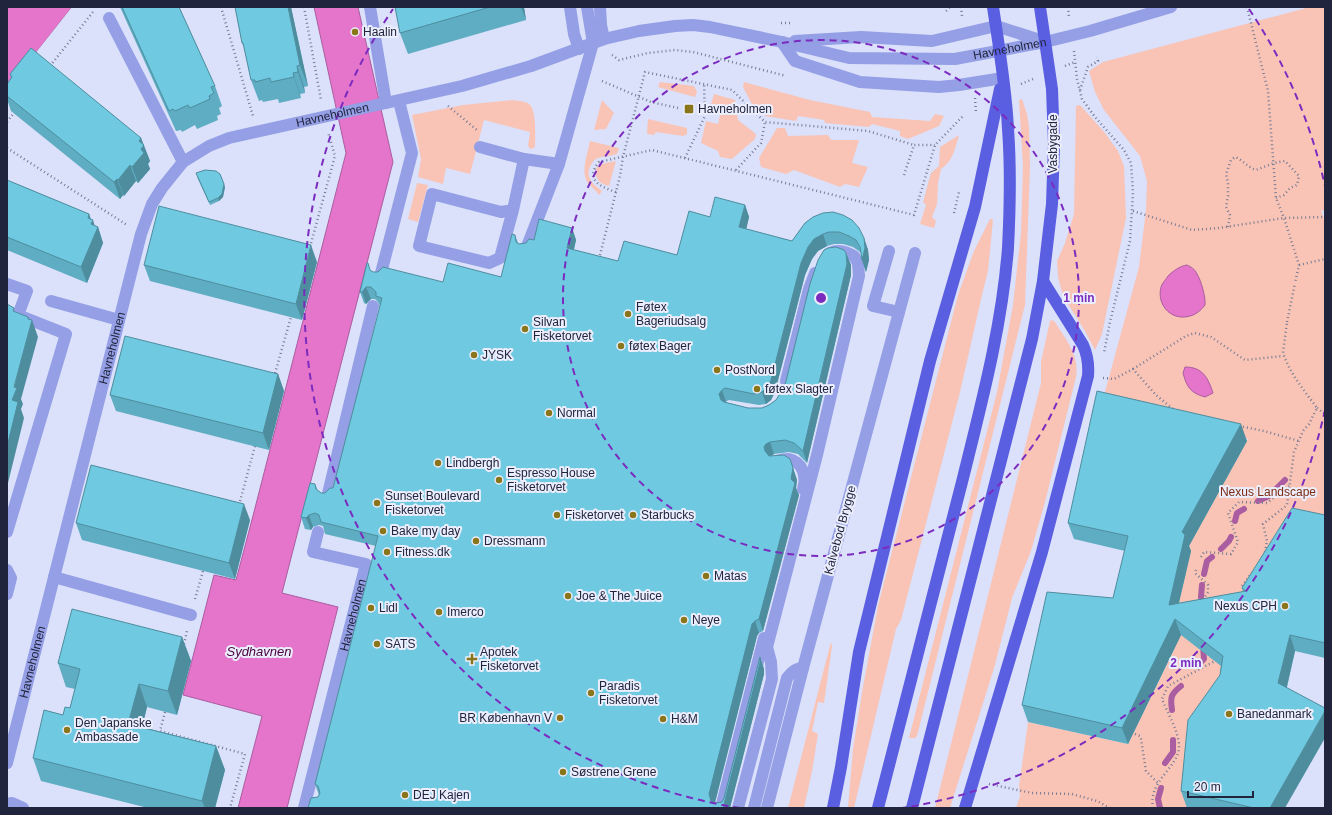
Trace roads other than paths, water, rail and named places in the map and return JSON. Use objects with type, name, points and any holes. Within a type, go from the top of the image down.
[{"type":"main road","points":[[878,808],[980,408],[999,315],[1005,274],[1009,223],[1010,164],[1008,127],[994,7]]},
{"type":"main road","name":"Vasbygade","points":[[1040,7],[1052,89],[1054,144],[1052,204],[1043,281]]},
{"type":"main road","points":[[833,808],[859,652],[930,361],[975,207],[1002,78]]},
{"type":"main road","points":[[965,808],[1042,552],[1088,376],[1088,355],[1043,281]]},
{"type":"main road","points":[[912,808],[1032,339],[1043,281]]},
{"type":"street","points":[[370,7],[384,104]]},
{"type":"street","points":[[570,7],[574,34],[579,49]]},
{"type":"street","points":[[587,7],[599,41]]},
{"type":"street","points":[[526,248],[559,164],[599,41],[601,25],[600,7]]},
{"type":"street","points":[[1045,42],[1171,7]]},
{"type":"street","points":[[109,18],[183,162]]},
{"type":"street","name":"Havneholmen","points":[[7,763],[141,234],[152,204],[162,188],[183,162],[209,146],[229,138],[462,86],[532,66],[599,41],[668,27],[693,25],[710,27],[850,58],[955,60],[1045,42]]},
{"type":"street","name":"Havneholmen","points":[[782,42],[861,37],[932,41],[996,26],[1045,42]]},
{"type":"street","points":[[782,42],[796,60],[860,82],[939,87],[1002,78]]},
{"type":"street","points":[[380,277],[412,153],[399,100]]},
{"type":"street","points":[[480,147],[524,159],[559,164]]},
{"type":"street","points":[[513,210],[501,212],[432,194],[419,246],[489,263],[500,258],[513,210],[524,159]]},
{"type":"street","points":[[738,808],[772,679],[771,662],[767,647],[817,455],[860,276],[858,263],[854,256],[843,251],[833,251],[824,257],[817,267],[809,289],[782,395]]},
{"type":"street","points":[[889,251],[873,306],[899,312]]},
{"type":"street","name":"Kalvebod Brygge","points":[[767,808],[803,668],[915,253]]},
{"type":"street","points":[[7,284],[27,291],[18,315],[66,334],[7,532]]},
{"type":"street","points":[[50,302],[119,320]]},
{"type":"street","points":[[326,498],[374,306]]},
{"type":"street","points":[[722,808],[804,485],[805,474],[801,466],[795,461],[788,459],[776,461]]},
{"type":"street","name":"Havneholmen","points":[[309,804],[366,564],[313,552],[318,532]]},
{"type":"street","points":[[7,570],[11,578],[7,594]]},
{"type":"street","points":[[54,577],[191,614]]},
{"type":"street","points":[[754,808],[787,678],[796,669],[803,668]]},
{"type":"street","points":[[7,804],[12,803],[23,808]]},
{"type":"water","points":[[7,7],[72,7],[7,89]]},
{"type":"water","name":"Sydhavnen","points":[[314,7],[358,7],[393,162],[282,593],[338,607],[287,808],[238,808],[262,716],[183,695],[214,575],[236,580],[346,153]]},
{"type":"water","points":[[1187,265],[1194,269],[1199,277],[1204,294],[1205,305],[1200,311],[1193,315],[1179,317],[1168,312],[1164,307],[1161,301],[1161,287],[1172,272]]},
{"type":"water","points":[[1185,367],[1196,369],[1204,374],[1213,393],[1205,397],[1193,392],[1186,383],[1183,373]]},
{"type":"waterway","points":[[1258,501],[1269,496],[1285,480]]},
{"type":"waterway","points":[[1235,521],[1237,513],[1244,509]]},
{"type":"waterway","points":[[1221,549],[1231,537]]},
{"type":"waterway","points":[[1204,574],[1207,561],[1212,557]]},
{"type":"waterway","points":[[1201,597],[1202,585]]},
{"type":"waterway","points":[[1197,666],[1204,659],[1203,646]]},
{"type":"waterway","points":[[1172,710],[1172,696],[1181,686]]},
{"type":"waterway","points":[[1165,763],[1173,752],[1173,740]]},
{"type":"waterway","points":[[1160,808],[1158,799],[1161,788]]},
{"type":"place","name":"Haalin","points":[[355,32]]},
{"type":"place","name":"Havneholmen","points":[[689,109]]},
{"type":"place","name":"Føtex Bageriudsalg","points":[[628,314]]},
{"type":"place","name":"Silvan Fisketorvet","points":[[525,329]]},
{"type":"place","name":"føtex Bager","points":[[621,346]]},
{"type":"place","name":"JYSK","points":[[474,355]]},
{"type":"place","name":"PostNord","points":[[717,370]]},
{"type":"place","name":"føtex Slagter","points":[[757,389]]},
{"type":"place","name":"Normal","points":[[549,413]]},
{"type":"place","name":"Lindbergh","points":[[438,463]]},
{"type":"place","name":"Espresso House Fisketorvet","points":[[499,480]]},
{"type":"place","name":"Sunset Boulevard Fisketorvet","points":[[377,503]]},
{"type":"place","name":"Fisketorvet","points":[[557,515]]},
{"type":"place","name":"Starbucks","points":[[633,515]]},
{"type":"place","name":"Bake my day","points":[[383,531]]},
{"type":"place","name":"Dressmann","points":[[476,541]]},
{"type":"place","name":"Fitness.dk","points":[[387,552]]},
{"type":"place","name":"Matas","points":[[706,576]]},
{"type":"place","name":"Joe & The Juice","points":[[568,596]]},
{"type":"place","name":"Nexus CPH","points":[[1285,606]]},
{"type":"place","name":"Lidl","points":[[371,608]]},
{"type":"place","name":"Imerco","points":[[439,612]]},
{"type":"place","name":"Neye","points":[[684,620]]},
{"type":"place","name":"SATS","points":[[377,644]]},
{"type":"place","name":"Apotek Fisketorvet","points":[[472,659]]},
{"type":"place","name":"Paradis Fisketorvet","points":[[591,693]]},
{"type":"place","name":"Banedanmark","points":[[1229,714]]},
{"type":"place","name":"BR København V","points":[[560,718]]},
{"type":"place","name":"H&M","points":[[663,719]]},
{"type":"place","name":"Den Japanske Ambassade","points":[[67,730]]},
{"type":"place","name":"Søstrene Grene","points":[[563,772]]},
{"type":"place","name":"DEJ Kajen","points":[[405,795]]},
{"type":"park label","name":"Nexus Landscape","points":[[1268,492]]}]
